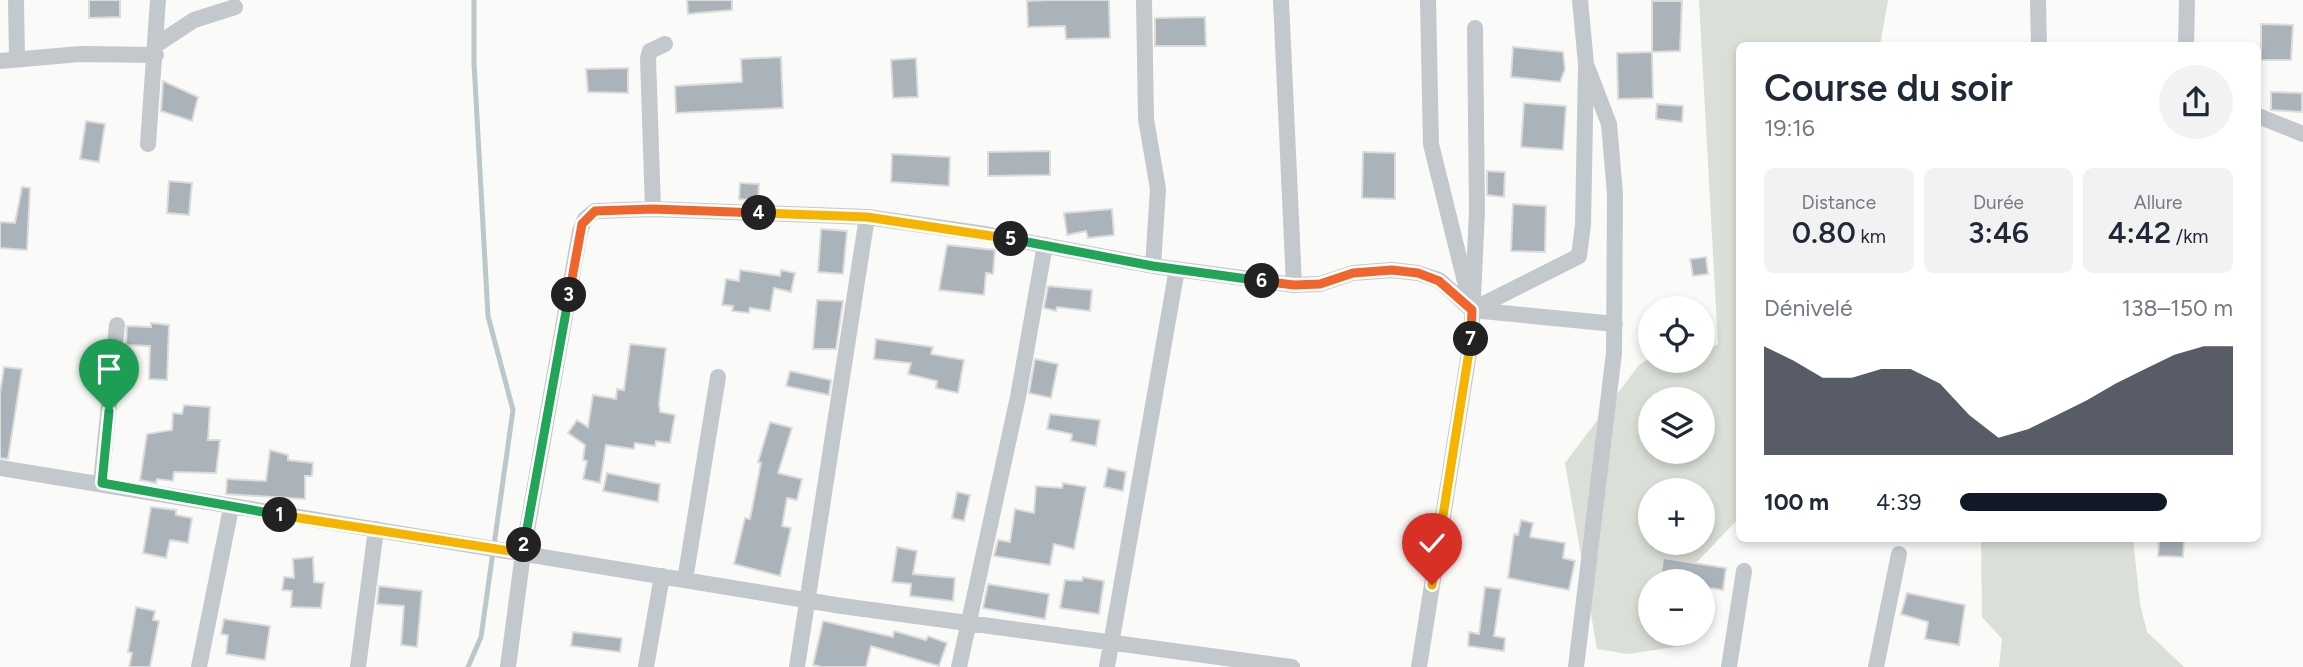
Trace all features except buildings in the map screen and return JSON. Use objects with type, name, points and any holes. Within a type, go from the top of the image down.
[{"type":"street","points":[[16,0],[17,57]]},
{"type":"street","points":[[148,144],[159,0]]},
{"type":"street","points":[[1144,0],[1146,119],[1158,189],[1153,266]]},
{"type":"street","points":[[1281,0],[1294,285]]},
{"type":"street","points":[[1428,0],[1431,144],[1472,310]]},
{"type":"street","points":[[1472,310],[1579,256],[1583,225],[1586,64],[1580,0]]},
{"type":"street","points":[[2038,0],[2039,42]]},
{"type":"street","points":[[2186,42],[2187,0]]},
{"type":"street","points":[[0,61],[17,57],[156,50],[194,20],[235,6]]},
{"type":"street","points":[[1419,667],[1471,340],[1477,211],[1475,28]]},
{"type":"street","points":[[653,209],[648,58],[650,51],[665,44]]},
{"type":"street","points":[[1576,667],[1614,354],[1615,324],[1615,194],[1609,124],[1586,64]]},
{"type":"street","points":[[2261,117],[2303,135]]},
{"type":"street","points":[[508,667],[523,553],[582,224],[595,211],[653,209],[867,217],[1045,245],[1153,266],[1294,285],[1320,284],[1353,273],[1392,270],[1418,273],[1439,281],[1472,310],[1615,324]]},
{"type":"street","points":[[797,667],[867,217]]},
{"type":"street","points":[[959,667],[1018,397],[1045,245]]},
{"type":"street","points":[[1107,667],[1177,269]]},
{"type":"street","points":[[102,483],[117,325]]},
{"type":"street","points":[[685,580],[718,377]]},
{"type":"street","points":[[0,468],[808,601],[1292,667]]},
{"type":"street","points":[[199,667],[231,508]]},
{"type":"street","points":[[358,667],[376,529]]},
{"type":"street","points":[[1876,667],[1899,554]]},
{"type":"street","points":[[1729,667],[1744,571]]},
{"type":"street","points":[[646,667],[662,576]]},
{"type":"shaded area","points":[[1699,0],[1888,0],[1881,42],[1736,42],[1736,521],[1715,543],[1715,478],[1638,478],[1638,555],[1704,555],[1696,563],[1695,569],[1638,569],[1638,646],[1681,646],[1628,654],[1597,649],[1565,463],[1638,366],[1638,373],[1715,373],[1715,346],[1718,344]]},
{"type":"shaded area","points":[[1981,542],[2133,542],[2140,604],[2147,632],[2184,667],[1999,667],[2002,639],[1982,617]]},
{"type":"waterway","points":[[468,667],[481,637],[513,410],[488,316],[474,63],[474,0]]},
{"type":"route","points":[[109,411],[102,483],[231,508],[523,553],[580,231],[585,219],[595,211],[653,209],[867,217],[985,234],[1153,266],[1294,285],[1320,284],[1353,273],[1392,270],[1418,273],[1439,281],[1472,310],[1471,340],[1432,585]]}]
